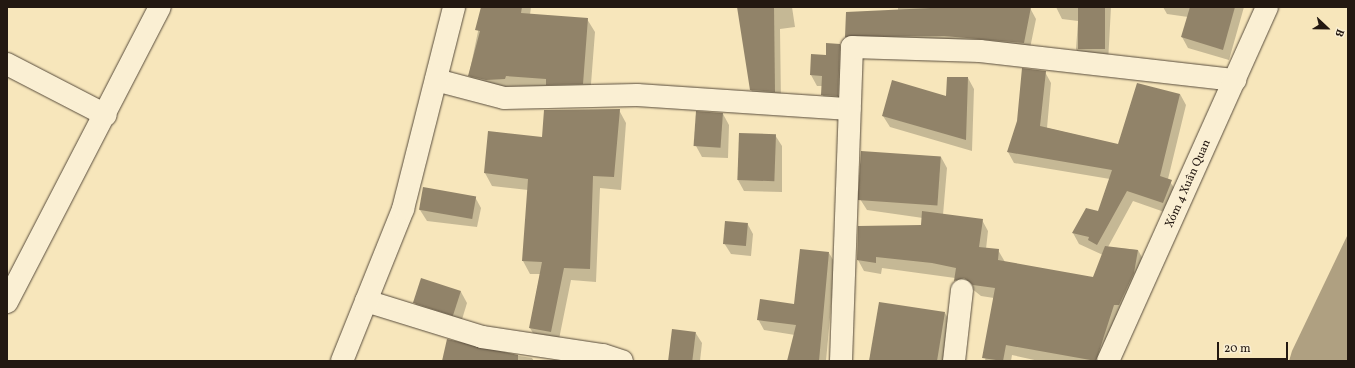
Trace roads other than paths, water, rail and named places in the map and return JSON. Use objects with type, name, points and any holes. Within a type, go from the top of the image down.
[{"type":"street","points":[[7,302],[106,115],[160,7]]},
{"type":"street","points":[[342,361],[404,209],[454,7]]},
{"type":"street","name":"Xóm 4 Xuân Quan","points":[[1108,361],[1267,7]]},
{"type":"street","points":[[841,361],[852,47],[980,51],[1235,80]]},
{"type":"street","points":[[7,64],[106,115]]},
{"type":"street","points":[[436,80],[504,98],[637,95],[850,109]]},
{"type":"street","points":[[954,361],[962,290]]},
{"type":"street","points":[[366,301],[482,337],[603,355],[622,361]]}]
